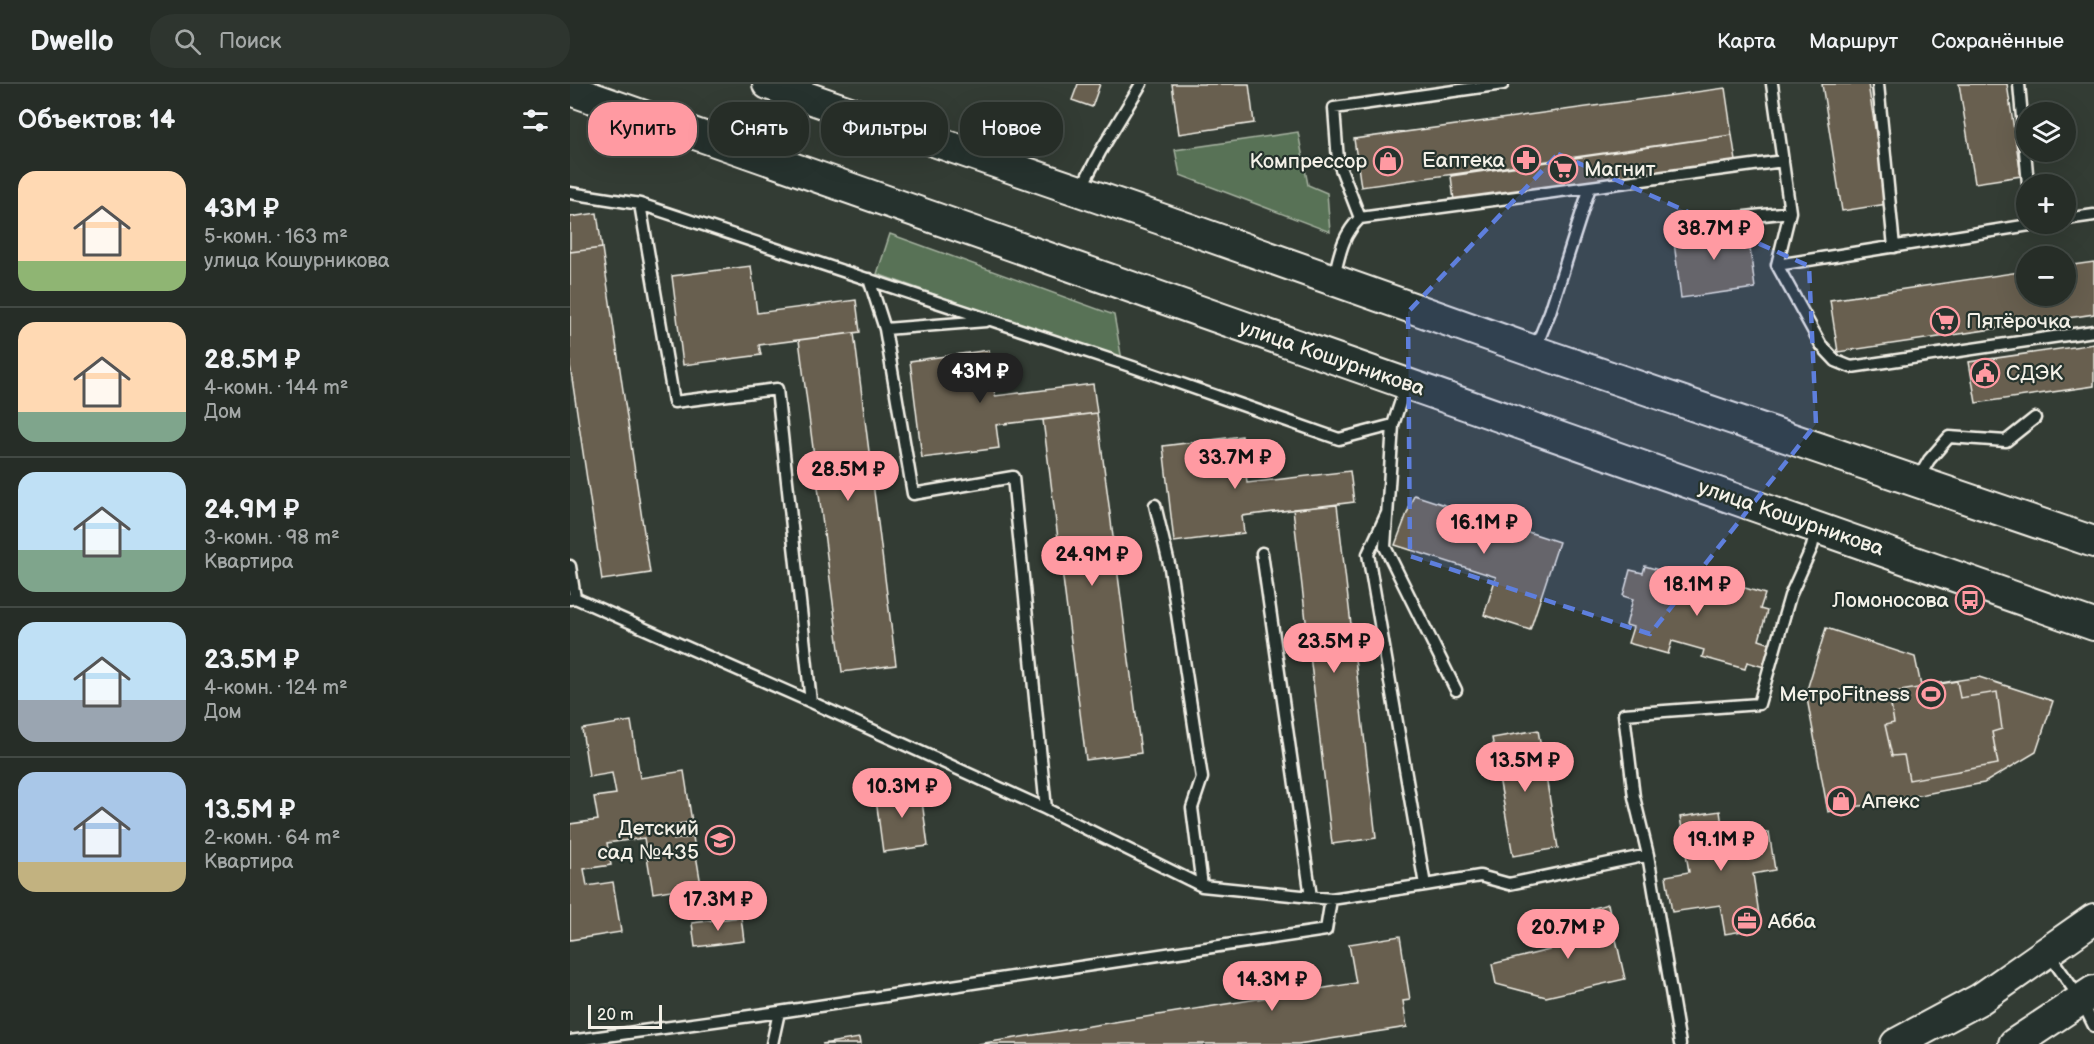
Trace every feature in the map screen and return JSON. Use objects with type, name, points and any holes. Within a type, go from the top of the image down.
[{"type":"main road","points":[[768,84],[1534,351],[2094,542]]},
{"type":"main road","name":"улица Кошурникова","points":[[570,90],[2094,625]]},
{"type":"main road","points":[[1896,1044],[1980,999],[2094,919]]},
{"type":"main road","points":[[2014,1044],[2090,1006]]},
{"type":"lane","points":[[1080,191],[1100,152],[1141,84]]},
{"type":"lane","points":[[1360,218],[1338,161],[1334,108],[1503,84]]},
{"type":"lane","points":[[1772,84],[1790,212],[1777,265],[1821,345],[1836,361],[1851,367],[2094,331]]},
{"type":"lane","points":[[1878,84],[1894,247]]},
{"type":"lane","points":[[2019,84],[2027,174]]},
{"type":"lane","points":[[1333,280],[1343,242],[1349,229],[1360,218],[1783,161]]},
{"type":"lane","points":[[1534,351],[1550,312],[1590,187]]},
{"type":"lane","points":[[570,193],[640,204],[1133,367],[1339,439],[1393,425]]},
{"type":"lane","points":[[640,204],[674,402],[777,390],[812,702]]},
{"type":"lane","points":[[1674,225],[1790,212]]},
{"type":"lane","points":[[2076,218],[2094,215]]},
{"type":"lane","points":[[1777,265],[2016,227]]},
{"type":"lane","points":[[869,279],[885,329],[913,494],[1013,477],[1046,809]]},
{"type":"lane","points":[[885,329],[991,321]]},
{"type":"lane","points":[[1406,383],[1393,425],[1385,547],[1456,690]]},
{"type":"lane","points":[[1917,481],[1929,460],[1949,437],[2006,441],[2035,417]]},
{"type":"lane","points":[[1155,504],[1170,568],[1202,778],[1192,808],[1202,886]]},
{"type":"lane","points":[[1387,513],[1368,554],[1425,885]]},
{"type":"lane","points":[[1680,1044],[1648,855],[1634,797],[1624,714],[1759,705],[1790,596],[1812,547],[1817,528]]},
{"type":"lane","points":[[1262,553],[1311,897]]},
{"type":"lane","points":[[570,566],[572,598],[812,702],[1046,809],[1202,886],[1331,899],[1480,876],[1509,884],[1648,855]]},
{"type":"lane","points":[[570,1041],[1326,930],[1331,899]]},
{"type":"lane","points":[[2047,952],[2090,1006]]},
{"type":"lane","points":[[772,1044],[779,1012]]},
{"type":"highlighted area","points":[[1558,154],[1809,266],[1816,424],[1650,634],[1410,556],[1408,312]]},
{"type":"green space","points":[[1298,132],[1308,185],[1327,193],[1330,232],[1180,175],[1175,150]]},
{"type":"green space","points":[[890,234],[1114,315],[1122,360],[877,274]]},
{"type":"building","points":[[1078,84],[1100,84],[1092,107],[1072,100]]},
{"type":"building","points":[[1172,84],[1249,84],[1254,123],[1179,134]]},
{"type":"building","points":[[1822,84],[1868,84],[1887,204],[1842,211]]},
{"type":"building","points":[[1959,84],[2007,84],[2016,143],[2016,162],[2019,162],[2021,174],[2016,174],[2016,177],[1975,183]]},
{"type":"building","points":[[1725,88],[1732,135],[1361,187],[1354,139]]},
{"type":"building","points":[[1732,135],[1736,161],[1454,201],[1451,176]]},
{"type":"building","points":[[597,213],[602,248],[570,252],[570,217]]},
{"type":"building","points":[[1747,225],[1755,288],[1681,298],[1673,234]]},
{"type":"building","points":[[602,248],[650,573],[602,580],[570,365],[570,252]]},
{"type":"building","points":[[2094,262],[2094,314],[1838,352],[1830,300],[2016,272],[2016,306],[2076,306],[2076,265]]},
{"type":"building","points":[[751,266],[757,313],[856,300],[860,332],[759,345],[761,355],[683,365],[672,276]]},
{"type":"building","points":[[854,333],[896,665],[842,672],[799,340]]},
{"type":"building","points":[[2094,344],[2094,386],[1976,403],[1969,362]]},
{"type":"building","points":[[989,350],[995,396],[1093,384],[1097,413],[996,425],[999,448],[922,458],[910,361]]},
{"type":"building","points":[[1097,413],[1141,753],[1086,760],[1043,420]]},
{"type":"building","points":[[1242,436],[1247,483],[1350,471],[1354,502],[1242,516],[1244,533],[1174,542],[1163,446]]},
{"type":"building","points":[[1414,495],[1559,542],[1530,630],[1484,615],[1496,577],[1395,545]]},
{"type":"building","points":[[1337,505],[1376,838],[1332,844],[1293,509]]},
{"type":"building","points":[[1645,566],[1724,589],[1725,582],[1765,594],[1760,609],[1767,611],[1759,640],[1771,644],[1764,667],[1747,662],[1745,669],[1702,657],[1704,650],[1672,641],[1668,654],[1628,643],[1633,627],[1626,625],[1633,599],[1623,596],[1630,570],[1643,573]]},
{"type":"building","points":[[1826,628],[1915,657],[1921,686],[1979,677],[2053,701],[2036,752],[1984,783],[1828,812],[1806,693]]},
{"type":"building","points":[[1957,681],[1960,698],[1997,692],[2002,729],[1992,732],[1998,764],[1909,780],[1904,755],[1892,756],[1885,725],[1894,723],[1889,693]]},
{"type":"building","points":[[631,721],[640,778],[684,771],[692,822],[672,825],[674,840],[693,837],[701,885],[653,893],[644,838],[607,843],[611,865],[584,869],[587,886],[613,882],[621,932],[570,940],[570,824],[598,820],[594,797],[616,794],[612,773],[589,777],[582,729]]},
{"type":"building","points":[[1538,730],[1558,848],[1513,856],[1492,738]]},
{"type":"building","points":[[920,786],[928,846],[883,852],[875,792]]},
{"type":"building","points":[[1720,811],[1724,840],[1769,832],[1775,870],[1753,874],[1761,928],[1725,934],[1720,905],[1672,912],[1666,876],[1689,872],[1680,817]]},
{"type":"building","points":[[1608,904],[1625,979],[1546,997],[1496,984],[1492,964],[1549,950],[1591,909]]},
{"type":"building","points":[[741,917],[744,941],[695,947],[692,923]]},
{"type":"building","points":[[1400,936],[1410,1000],[1403,1001],[1407,1027],[1298,1044],[978,1044],[1356,983],[1349,944]]},
{"type":"building","points":[[859,1038],[860,1044],[822,1044]]},
{"type":"place","name":"Еаптека","points":[[1526,160]]},
{"type":"place","name":"Компрессор","points":[[1388,161]]},
{"type":"place","name":"Магнит","points":[[1563,169]]},
{"type":"place","name":"Пятёрочка","points":[[1945,321]]},
{"type":"place","name":"СДЭК","points":[[1985,373]]},
{"type":"place","name":"Ломоносова","points":[[1970,600]]},
{"type":"place","name":"МетроFitness","points":[[1931,694]]},
{"type":"place","name":"Апекс","points":[[1841,801]]},
{"type":"place","name":"Детский сад №435","points":[[720,840]]},
{"type":"place","name":"Абба","points":[[1747,921]]}]
